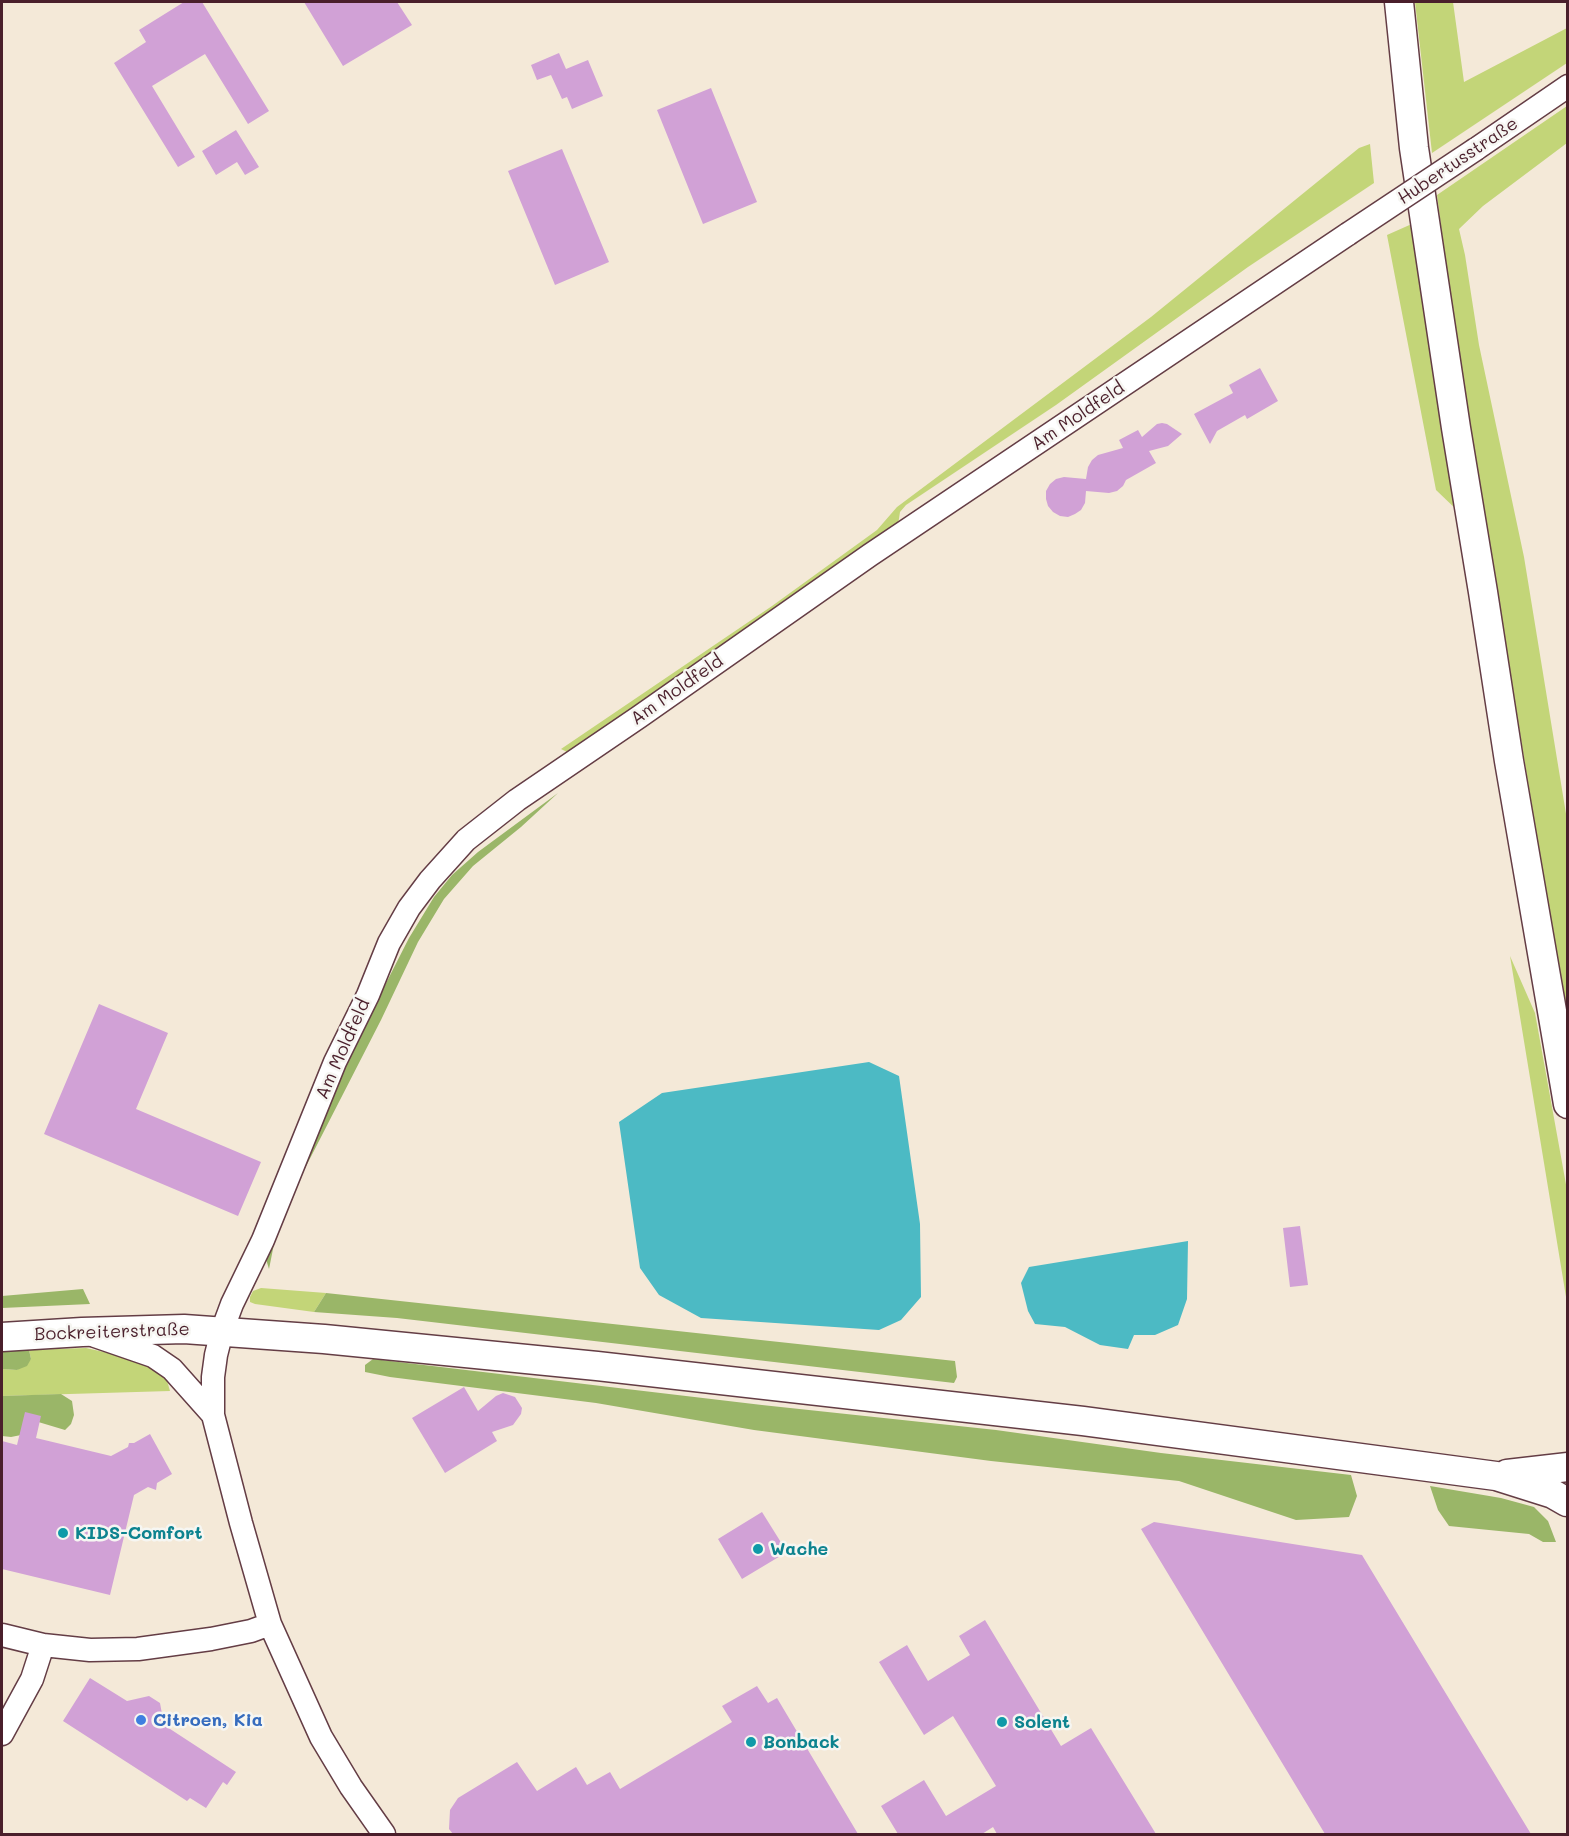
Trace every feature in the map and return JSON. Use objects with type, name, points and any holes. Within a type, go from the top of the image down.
[{"type":"main road","points":[[1399,2],[1414,148],[1454,416],[1509,761],[1568,1104]]},
{"type":"main road","name":"Bockreiterstraße","points":[[2,1337],[184,1329],[324,1339],[597,1366],[1071,1419],[1496,1476]]},
{"type":"main road","points":[[1496,1476],[1568,1467]]},
{"type":"main road","points":[[1496,1476],[1553,1494],[1567,1501]]},
{"type":"street","name":"Hubertusstraße","points":[[1348,234],[1568,86]]},
{"type":"street","name":"Am Moldfeld","points":[[213,1414],[213,1377],[222,1331],[232,1304],[263,1240],[335,1062],[368,996],[389,943],[409,908],[430,880],[466,840],[517,800],[870,555],[1348,234]]},
{"type":"street","points":[[82,1332],[153,1356],[172,1368],[213,1414],[270,1624],[321,1737],[351,1787],[384,1834]]},
{"type":"street","points":[[2,1635],[43,1645],[90,1650],[138,1649],[211,1639],[251,1631],[270,1624]]},
{"type":"street","points":[[2,1734],[32,1679],[43,1645]]},
{"type":"green space","points":[[1415,2],[1453,2],[1464,82],[1567,28],[1567,63],[1432,153]]},
{"type":"green space","points":[[1567,106],[1567,143],[1483,206],[1459,229],[1479,345],[1524,557],[1567,820],[1567,1020],[1457,350],[1437,195]]},
{"type":"green space","points":[[1370,144],[1374,183],[1248,267],[1056,405],[906,505],[900,512],[898,525],[569,753],[561,749],[772,606],[877,530],[897,507],[1151,317],[1359,148]]},
{"type":"green space","points":[[1414,223],[1460,513],[1436,490],[1387,235]]},
{"type":"green space","points":[[558,793],[473,866],[444,899],[418,942],[381,1020],[279,1219],[269,1269],[265,1256],[297,1158],[409,938],[434,897],[452,875],[478,852]]},
{"type":"green space","points":[[1510,956],[1535,1013],[1567,1190],[1567,1303]]},
{"type":"green space","points":[[261,1288],[326,1293],[314,1312],[250,1302],[253,1291]]},
{"type":"green space","points":[[83,1289],[90,1304],[2,1308],[2,1296]]},
{"type":"green space","points":[[326,1293],[955,1361],[957,1377],[954,1383],[397,1318],[314,1312]]},
{"type":"green space","points":[[86,1348],[144,1361],[164,1370],[170,1391],[2,1396],[2,1369],[17,1370],[31,1359],[29,1350]]},
{"type":"green space","points":[[29,1350],[31,1359],[27,1366],[17,1370],[2,1369],[2,1351]]},
{"type":"green space","points":[[373,1359],[996,1430],[1161,1453],[1351,1475],[1357,1496],[1349,1517],[1296,1520],[1179,1481],[991,1461],[754,1430],[596,1403],[365,1372],[365,1365]]},
{"type":"green space","points":[[61,1394],[72,1401],[74,1415],[71,1424],[65,1430],[35,1421],[21,1435],[2,1436],[2,1396]]},
{"type":"green space","points":[[1430,1486],[1501,1498],[1534,1507],[1548,1521],[1556,1542],[1543,1542],[1529,1534],[1449,1526],[1438,1510]]},
{"type":"water","points":[[869,1062],[899,1076],[920,1224],[921,1297],[901,1320],[879,1330],[701,1318],[659,1295],[640,1268],[619,1122],[662,1093]]},
{"type":"water","points":[[1188,1241],[1187,1299],[1178,1325],[1155,1335],[1134,1335],[1128,1349],[1100,1345],[1065,1327],[1035,1324],[1028,1311],[1021,1283],[1029,1267]]},
{"type":"building","points":[[184,2],[202,2],[269,111],[248,124],[205,54],[152,86],[195,157],[178,167],[114,63],[146,42],[139,30]]},
{"type":"building","points":[[304,2],[397,2],[412,25],[343,66]]},
{"type":"building","points":[[559,53],[566,69],[588,60],[603,96],[572,109],[567,97],[562,99],[551,75],[537,80],[531,65]]},
{"type":"building","points":[[711,88],[757,202],[703,224],[657,110]]},
{"type":"building","points":[[236,130],[259,167],[245,175],[237,162],[216,175],[202,151]]},
{"type":"building","points":[[562,149],[609,262],[555,285],[508,171]]},
{"type":"building","points":[[1260,368],[1278,401],[1247,419],[1245,415],[1217,431],[1210,444],[1194,414],[1233,393],[1229,385]]},
{"type":"building","points":[[1162,423],[1182,434],[1168,446],[1149,451],[1156,463],[1126,480],[1117,491],[1109,493],[1086,491],[1085,503],[1081,510],[1068,517],[1060,516],[1048,506],[1046,491],[1056,479],[1064,477],[1086,479],[1088,467],[1098,455],[1123,448],[1119,440],[1138,430],[1142,437],[1157,424]]},
{"type":"building","points":[[99,1004],[168,1033],[136,1109],[261,1162],[238,1216],[44,1134]]},
{"type":"building","points":[[1300,1226],[1308,1285],[1290,1287],[1283,1228]]},
{"type":"building","points":[[464,1387],[478,1411],[503,1393],[515,1397],[522,1408],[521,1414],[513,1425],[492,1432],[497,1441],[445,1473],[412,1418]]},
{"type":"building","name":"KIDS-Comfort","points":[[25,1412],[41,1416],[36,1438],[111,1456],[128,1447],[129,1443],[134,1443],[150,1434],[172,1474],[157,1483],[156,1490],[148,1487],[134,1495],[110,1595],[2,1569],[2,1441],[17,1445]]},
{"type":"building","points":[[762,1512],[787,1552],[742,1579],[718,1539]]},
{"type":"building","points":[[1154,1522],[1362,1555],[1531,1834],[1325,1834],[1141,1529]]},
{"type":"building","name":"Solent","points":[[985,1620],[1061,1746],[1091,1728],[1156,1834],[997,1834],[993,1827],[982,1834],[898,1834],[881,1806],[924,1780],[946,1816],[996,1786],[953,1716],[924,1735],[879,1662],[907,1645],[928,1681],[970,1655],[959,1636]]},
{"type":"building","points":[[90,1678],[127,1701],[149,1696],[160,1703],[164,1725],[236,1772],[227,1785],[223,1782],[206,1808],[190,1798],[187,1801],[63,1721]]},
{"type":"building","name":"Bonback","points":[[757,1686],[768,1703],[777,1698],[858,1834],[453,1834],[449,1829],[450,1810],[458,1798],[517,1762],[537,1791],[576,1767],[587,1785],[610,1772],[620,1789],[732,1722],[722,1706]]},
{"type":"place","name":"KIDS-Comfort","points":[[63,1533]]},
{"type":"place","name":"Wache","points":[[758,1549]]},
{"type":"place","name":"Citroen, Kia","points":[[141,1720]]},
{"type":"place","name":"Solent","points":[[1002,1722]]},
{"type":"place","name":"Bonback","points":[[751,1742]]}]
